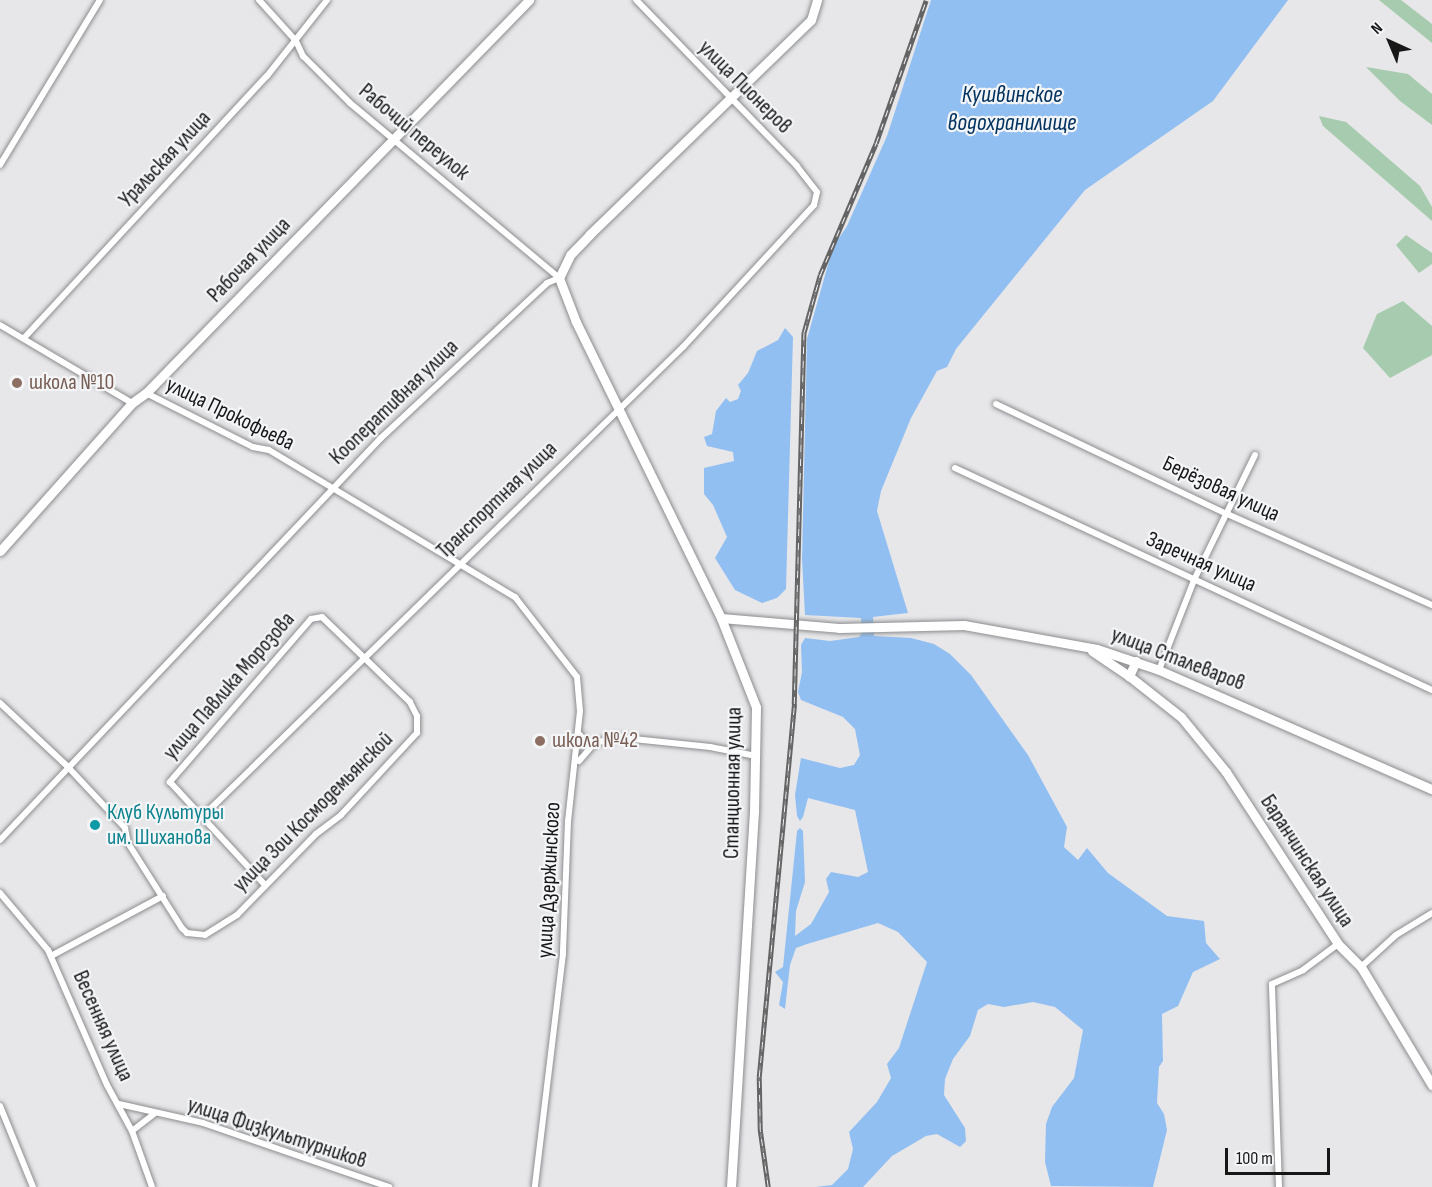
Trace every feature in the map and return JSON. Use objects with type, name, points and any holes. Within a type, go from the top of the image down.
[{"type":"street","points":[[0,165],[100,0]]},
{"type":"street","name":"Рабочий переулок","points":[[259,0],[296,41],[303,56],[350,103],[396,138],[559,278]]},
{"type":"street","name":"Уральская улица","points":[[24,338],[296,41],[327,0]]},
{"type":"street","name":"Рабочая улица","points":[[0,551],[132,404],[146,393],[529,0]]},
{"type":"street","name":"улица Пионеров","points":[[636,0],[729,99],[763,127],[797,166],[816,192],[814,205]]},
{"type":"street","name":"Кооперативная улица","points":[[0,840],[67,765],[290,537],[333,488],[547,283],[559,278],[570,255],[811,20],[818,0]]},
{"type":"street","name":"Транспортная улица","points":[[202,817],[459,562],[618,409],[779,247],[814,205]]},
{"type":"street","name":"Станционная улица","points":[[559,278],[576,322],[722,618],[753,696],[757,756],[731,1187]]},
{"type":"street","name":"улица Прокофьева","points":[[0,325],[132,404]]},
{"type":"street","name":"улица Прокофьева","points":[[146,393],[253,447],[269,450],[515,597]]},
{"type":"street","name":"Берёзовая улица","points":[[996,404],[1225,513],[1432,605]]},
{"type":"street","points":[[1159,670],[1194,580],[1255,455]]},
{"type":"street","name":"Заречная улица","points":[[955,468],[1432,690]]},
{"type":"street","name":"улица Дзержинского","points":[[515,597],[577,677],[579,734],[568,821],[564,954],[535,1187]]},
{"type":"street","name":"улица Павлика Морозова","points":[[202,817],[170,782],[311,619],[318,616],[363,657]]},
{"type":"street","name":"улица Сталеваров","points":[[722,618],[839,628],[895,625],[981,627],[1084,646],[1159,670],[1432,789]]},
{"type":"street","name":"Баранчинская улица","points":[[1084,646],[1129,676],[1181,717],[1226,772],[1338,944],[1361,967],[1432,1085]]},
{"type":"street","name":"улица Зои Космодемьянской","points":[[163,896],[187,933],[215,932],[316,834],[341,815],[417,733],[417,716],[410,702],[363,657]]},
{"type":"street","points":[[1129,676],[1136,661]]},
{"type":"street","points":[[0,703],[67,765],[125,828],[128,843],[163,896],[51,956]]},
{"type":"street","points":[[579,734],[587,743],[594,744],[614,737],[710,747],[757,756]]},
{"type":"street","points":[[577,764],[594,744]]},
{"type":"street","points":[[202,817],[265,885]]},
{"type":"street","name":"Весенняя улица","points":[[0,893],[51,956],[107,1085],[132,1131],[152,1187]]},
{"type":"street","points":[[1361,967],[1396,935],[1432,913]]},
{"type":"street","points":[[1280,1187],[1272,984],[1303,970],[1338,944]]},
{"type":"street","name":"улица Физкультурников","points":[[119,1104],[154,1114],[203,1123],[389,1187]]},
{"type":"street","points":[[0,1106],[33,1187]]},
{"type":"street","points":[[132,1131],[154,1114]]},
{"type":"green space","points":[[1379,0],[1401,0],[1432,24],[1432,43]]},
{"type":"green space","points":[[1366,67],[1408,74],[1432,94],[1432,125],[1400,101]]},
{"type":"green space","points":[[1319,116],[1346,122],[1420,186],[1432,207],[1432,221],[1323,126]]},
{"type":"green space","points":[[1406,235],[1432,253],[1432,264],[1419,273],[1396,245]]},
{"type":"green space","points":[[1403,301],[1432,326],[1432,355],[1390,378],[1363,348],[1377,314]]},
{"type":"water","name":"Кушвинское водохранилище","points":[[931,0],[1288,0],[1213,101],[1085,190],[956,349],[947,367],[937,371],[911,418],[881,491],[877,511],[908,613],[873,617],[874,636],[911,638],[934,644],[950,654],[971,675],[1028,755],[1067,827],[1064,847],[1078,860],[1087,848],[1108,873],[1167,916],[1204,921],[1206,943],[1220,959],[1193,972],[1178,1006],[1162,1014],[1163,1061],[1159,1067],[1157,1103],[1164,1114],[1167,1130],[1153,1187],[1051,1186],[1045,1162],[1046,1124],[1052,1107],[1074,1078],[1083,1030],[1055,1007],[1033,1002],[1004,1007],[988,1004],[978,1010],[970,1036],[953,1059],[945,1079],[944,1095],[965,1128],[966,1141],[960,1147],[937,1134],[926,1136],[892,1156],[863,1187],[816,1187],[832,1185],[848,1169],[853,1149],[849,1132],[877,1102],[891,1078],[887,1064],[899,1048],[927,962],[898,932],[878,923],[796,948],[790,965],[785,1009],[779,1005],[783,982],[775,972],[783,967],[797,831],[800,828],[803,831],[805,882],[796,911],[795,936],[811,924],[829,892],[826,879],[831,872],[858,877],[868,872],[855,810],[808,798],[800,821],[797,816],[795,795],[801,758],[840,768],[854,765],[860,755],[855,729],[843,717],[801,700],[798,692],[802,672],[801,645],[805,638],[830,641],[859,637],[862,633],[861,618],[805,615],[802,559],[807,339],[833,247],[847,226],[887,136]]},
{"type":"water","points":[[785,328],[793,337],[786,589],[777,598],[762,603],[735,590],[715,558],[727,537],[713,505],[704,494],[704,468],[734,461],[733,452],[707,446],[704,437],[712,434],[716,411],[726,398],[730,402],[738,399],[741,391],[738,385],[748,373],[757,351],[778,340]]},
{"type":"railway","points":[[768,1187],[760,1130],[759,1077],[794,704],[804,332],[820,275],[876,143],[926,0]]},
{"type":"place","name":"школа №10","points":[[17,383]]},
{"type":"place","name":"школа №42","points":[[540,741]]},
{"type":"place","name":"Клуб Культуры им. Шиханова","points":[[95,825]]}]
